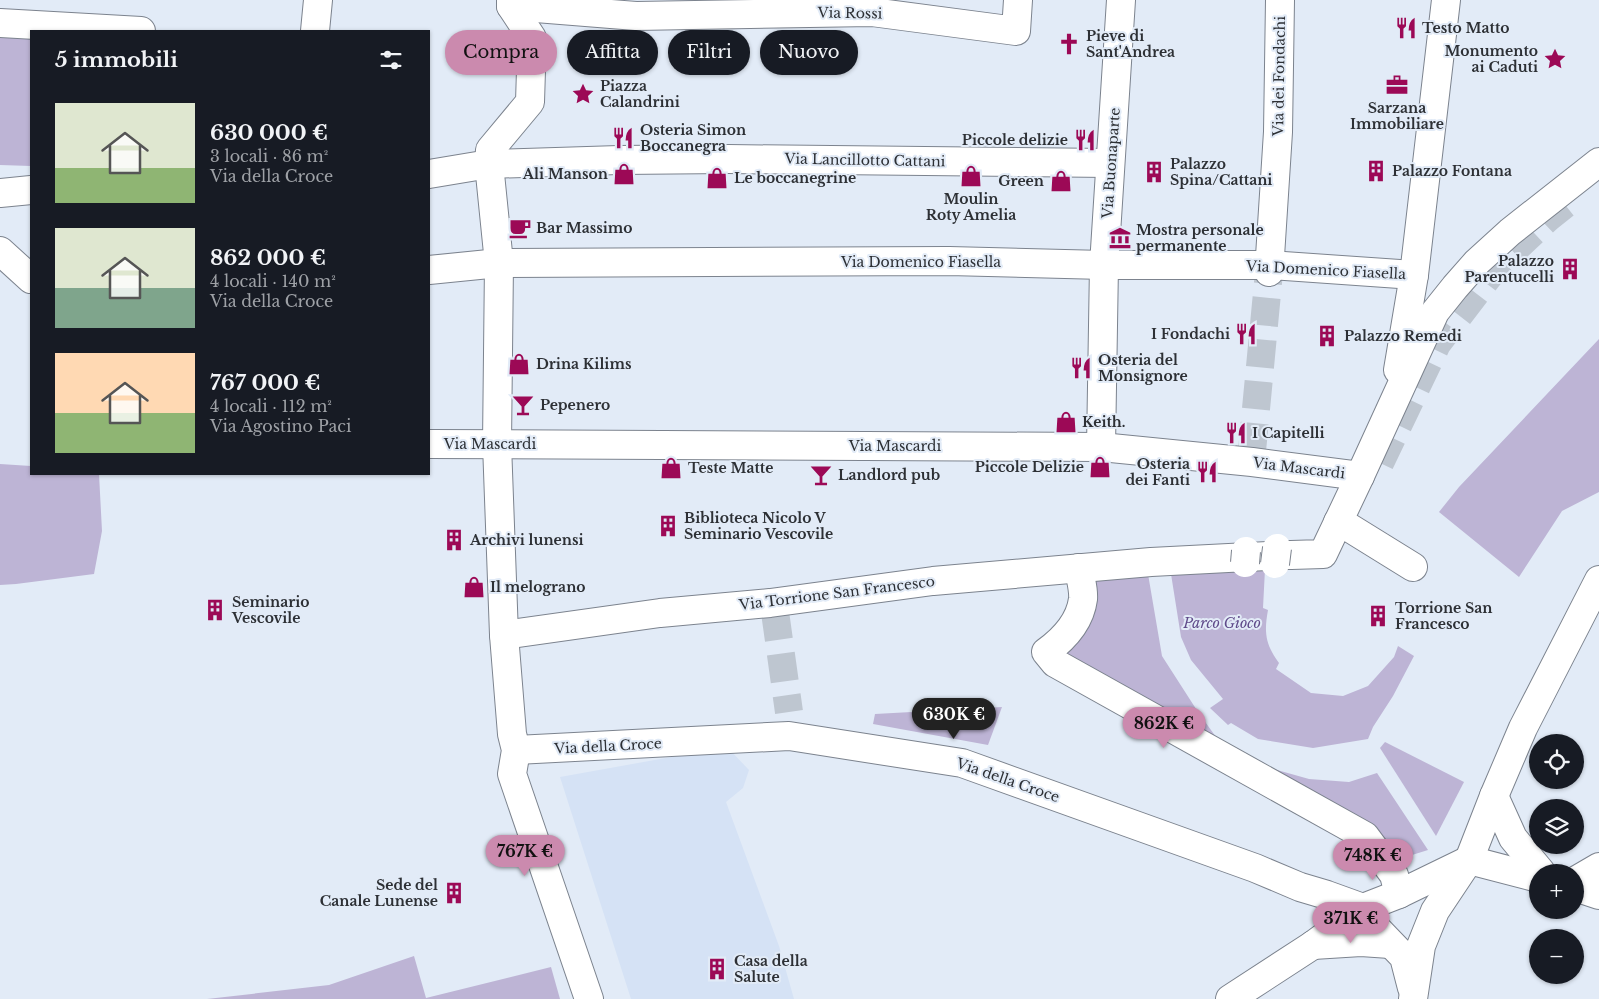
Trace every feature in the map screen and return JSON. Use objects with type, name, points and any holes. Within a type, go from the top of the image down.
[{"type":"street","points":[[315,30],[318,0]]},
{"type":"street","name":"Via Rossi","points":[[511,3],[623,15],[872,12],[1016,31],[1018,0]]},
{"type":"street","name":"Via Buonaparte","points":[[1101,447],[1104,265],[1121,0]]},
{"type":"street","name":"Via dei Fondachi","points":[[1269,269],[1278,132],[1280,0]]},
{"type":"street","points":[[1392,406],[1414,275],[1446,0]]},
{"type":"street","points":[[511,3],[532,38],[530,102],[490,150],[489,164],[500,263],[497,444],[504,635],[512,734],[516,750],[512,774],[589,999]]},
{"type":"street","points":[[0,23],[124,30]]},
{"type":"street","name":"Via Lancillotto Cattani","points":[[489,164],[728,159],[1110,163]]},
{"type":"street","name":"Via Torrione San Francesco","points":[[504,635],[660,613],[770,603],[934,581],[1163,561],[1323,554],[1435,312],[1454,287],[1477,262],[1510,232],[1599,162]]},
{"type":"street","points":[[430,174],[489,164]]},
{"type":"street","points":[[0,193],[30,190]]},
{"type":"street","points":[[0,251],[30,278]]},
{"type":"street","name":"Via Domenico Fiasella","points":[[430,270],[500,263],[949,261],[1269,269],[1414,275]]},
{"type":"street","name":"Via Mascardi","points":[[430,444],[1101,447],[1252,457],[1360,476]]},
{"type":"street","points":[[1338,522],[1413,567]]},
{"type":"street","points":[[1079,568],[1083,598],[1079,617],[1059,643],[1046,652],[1055,663],[1365,836],[1394,875],[1399,894]]},
{"type":"street","points":[[1413,996],[1421,946],[1435,910],[1469,860],[1523,728],[1599,580]]},
{"type":"street","name":"Via della Croce","points":[[516,750],[789,736],[962,763],[1246,865],[1300,887],[1363,908]]},
{"type":"street","points":[[1494,796],[1513,838],[1534,864]]},
{"type":"street","points":[[1230,999],[1313,945],[1363,908],[1399,894],[1469,860],[1529,876]]},
{"type":"street","points":[[1584,876],[1599,867]]},
{"type":"street","points":[[1584,890],[1599,895]]},
{"type":"street","points":[[1363,908],[1390,944],[1404,957],[1413,996]]},
{"type":"street","points":[[1313,945],[1361,942],[1390,944]]},
{"type":"shaded area","points":[[727,747],[749,770],[743,788],[726,802],[779,946],[794,999],[631,999],[560,777]]},
{"type":"green space","points":[[0,32],[30,33],[30,166],[0,165]]},
{"type":"green space","points":[[1599,339],[1599,492],[1562,511],[1519,577],[1439,512],[1459,487]]},
{"type":"green space","points":[[0,464],[30,466],[30,475],[99,475],[102,531],[94,574],[0,585]]},
{"type":"green space","name":"Parco Gioco","points":[[1265,569],[1263,608],[1268,610],[1266,631],[1268,644],[1279,663],[1276,669],[1311,693],[1343,696],[1368,686],[1394,657],[1398,646],[1414,656],[1368,739],[1313,748],[1258,739],[1231,723],[1228,725],[1210,708],[1223,699],[1191,660],[1181,637],[1171,574]]},
{"type":"green space","points":[[1148,574],[1162,656],[1216,737],[1162,711],[1057,654],[1090,577]]},
{"type":"green space","points":[[1002,707],[988,745],[873,724],[875,714]]},
{"type":"green space","points":[[1385,742],[1464,782],[1436,836],[1380,748]]},
{"type":"green space","points":[[1263,766],[1309,779],[1349,782],[1377,773],[1428,850],[1412,855],[1261,770]]},
{"type":"green space","points":[[414,956],[426,998],[551,967],[560,999],[207,999],[329,985]]},
{"type":"tunnel","points":[[1380,463],[1437,344],[1496,267],[1548,218],[1567,203]]},
{"type":"tunnel","points":[[1252,451],[1269,272]]},
{"type":"tunnel","points":[[775,612],[789,712]]},
{"type":"place","name":"Testo Matto","points":[[1406,28]]},
{"type":"place","name":"Pieve di Sant'Andrea","points":[[1069,44]]},
{"type":"place","name":"Monumento ai Caduti","points":[[1555,59]]},
{"type":"place","name":"Sarzana Immobiliare","points":[[1397,85]]},
{"type":"place","name":"Piazza Calandrini","points":[[583,94]]},
{"type":"place","name":"Osteria Simon Boccanegra","points":[[623,138]]},
{"type":"place","name":"Piccole delizie","points":[[1085,140]]},
{"type":"place","name":"Palazzo Fontana","points":[[1376,171]]},
{"type":"place","name":"Palazzo Spina/Cattani","points":[[1154,172]]},
{"type":"place","name":"Ali Manson","points":[[624,174]]},
{"type":"place","name":"Moulin Roty Amelia","points":[[971,176]]},
{"type":"place","name":"Le boccanegrine","points":[[717,178]]},
{"type":"place","name":"Green","points":[[1061,181]]},
{"type":"place","name":"Bar Massimo","points":[[520,228]]},
{"type":"place","name":"Mostra personale permanente","points":[[1120,238]]},
{"type":"place","name":"Palazzo Parentucelli","points":[[1570,269]]},
{"type":"place","name":"I Fondachi","points":[[1246,334]]},
{"type":"place","name":"Palazzo Remedi","points":[[1327,336]]},
{"type":"place","name":"Drina Kilims","points":[[519,364]]},
{"type":"place","name":"Osteria del Monsignore","points":[[1081,368]]},
{"type":"place","name":"Pepenero","points":[[523,405]]},
{"type":"place","name":"Keith.","points":[[1066,422]]},
{"type":"place","name":"I Capitelli","points":[[1236,433]]},
{"type":"place","name":"Piccole Delizie","points":[[1100,467]]},
{"type":"place","name":"Teste Matte","points":[[671,468]]},
{"type":"place","name":"Osteria dei Fanti","points":[[1207,472]]},
{"type":"place","name":"Landlord pub","points":[[821,475]]},
{"type":"place","name":"Biblioteca Nicolo V Seminario Vescovile","points":[[668,526]]},
{"type":"place","name":"Archivi lunensi","points":[[454,540]]},
{"type":"place","name":"Il melograno","points":[[474,587]]},
{"type":"place","name":"Seminario Vescovile","points":[[215,610]]},
{"type":"place","name":"Torrione San Francesco","points":[[1378,616]]},
{"type":"place","name":"Sede del Canale Lunense","points":[[454,893]]},
{"type":"place","name":"Casa della Salute","points":[[717,969]]}]
